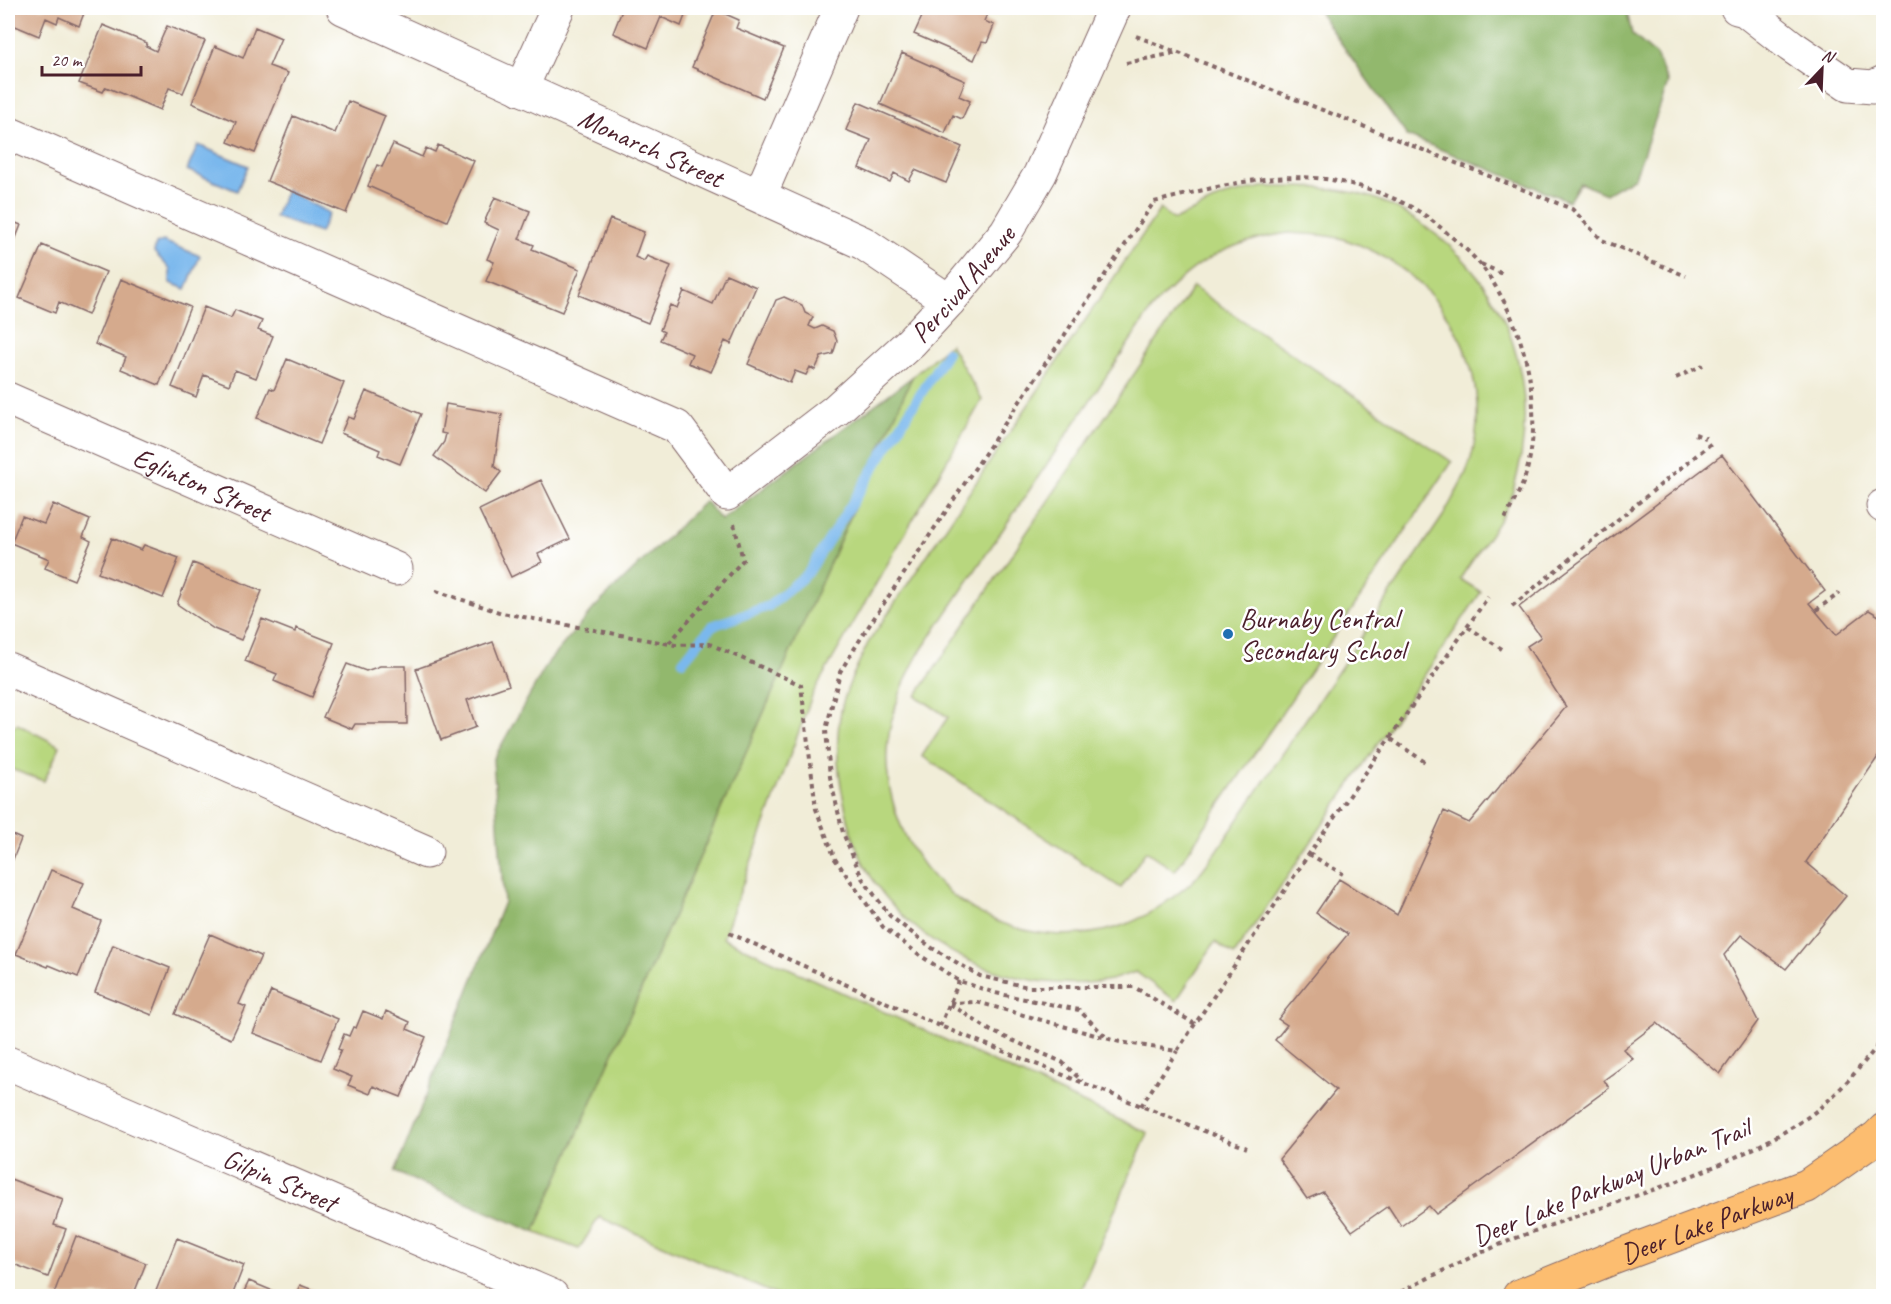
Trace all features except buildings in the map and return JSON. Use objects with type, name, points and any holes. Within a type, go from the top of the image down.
[{"type":"main road","name":"Deer Lake Parkway","points":[[1519,1296],[1610,1259],[1806,1186],[1884,1130]]},
{"type":"street","name":"Monarch Street","points":[[343,8],[863,243],[949,301]]},
{"type":"street","points":[[521,89],[558,8]]},
{"type":"street","points":[[760,195],[841,8]]},
{"type":"street","points":[[1744,8],[1791,46],[1848,85],[1873,87],[1884,82]]},
{"type":"street","name":"Percival Avenue","points":[[727,494],[836,410],[911,342],[949,301],[1006,232],[1040,174],[1111,16]]},
{"type":"street","points":[[8,133],[677,427],[727,494]]},
{"type":"street","name":"Eglinton Street","points":[[8,399],[396,568]]},
{"type":"street","points":[[8,669],[426,852]]},
{"type":"street","name":"Gilpin Street","points":[[8,1063],[552,1296]]},
{"type":"path","points":[[1111,16],[1176,53],[1572,209],[1602,240],[1686,276]]},
{"type":"path","points":[[1117,65],[1176,53]]},
{"type":"path","points":[[1195,1024],[1134,987],[1028,987],[980,976],[932,948],[891,916],[862,878],[843,833],[830,777],[826,730],[840,672],[872,620],[1154,202],[1242,182],[1298,178],[1338,181],[1382,195],[1419,211],[1449,234],[1479,263],[1502,297],[1526,358],[1533,398],[1532,441],[1523,482],[1505,519]]},
{"type":"path","points":[[1479,263],[1505,275]]},
{"type":"path","points":[[1676,378],[1703,365]]},
{"type":"path","points":[[1695,434],[1706,438]]},
{"type":"path","points":[[1512,606],[1714,441]]},
{"type":"path","points":[[669,644],[743,560],[727,494]]},
{"type":"path","points":[[436,591],[502,613],[675,645],[710,644],[801,685],[816,809],[835,859],[883,927],[959,981],[995,993],[1079,1010],[1107,1038]]},
{"type":"path","points":[[1816,610],[1840,593]]},
{"type":"path","points":[[1141,1106],[1309,854],[1488,597]]},
{"type":"path","points":[[1468,627],[1502,649]]},
{"type":"path","points":[[1391,739],[1425,762]]},
{"type":"path","points":[[1309,854],[1343,874]]},
{"type":"path","points":[[729,933],[940,1026],[1247,1148]]},
{"type":"path","points":[[940,1026],[959,981]]},
{"type":"path","points":[[950,1003],[977,1002],[1120,1042],[1177,1051]]},
{"type":"path","points":[[950,1003],[991,1031],[1062,1062],[1085,1084]]},
{"type":"path","name":"Deer Lake Parkway Urban Trail","points":[[1393,1296],[1442,1271],[1523,1236],[1716,1167],[1766,1143],[1806,1118],[1840,1090],[1884,1038]]},
{"type":"green space","points":[[1316,8],[1626,8],[1632,34],[1656,55],[1668,83],[1635,177],[1606,194],[1580,183],[1569,201],[1407,136]]},
{"type":"green space","points":[[1263,187],[1341,190],[1367,196],[1401,211],[1451,248],[1477,276],[1498,308],[1512,342],[1521,378],[1524,416],[1521,455],[1512,494],[1496,525],[1460,579],[1481,592],[1234,955],[1215,942],[1176,1001],[1136,972],[1110,980],[1074,983],[1038,981],[1002,973],[967,960],[935,942],[907,920],[882,893],[863,862],[850,827],[839,771],[838,734],[843,702],[868,643],[1160,209],[1174,220],[1224,196]],"holes":[[[1288,233],[1336,237],[1377,253],[1407,272],[1432,297],[1453,325],[1467,356],[1476,390],[1477,426],[1465,476],[1443,516],[1215,854],[1192,882],[1166,902],[1138,919],[1118,927],[1084,934],[1051,934],[1018,929],[988,917],[959,900],[935,878],[914,852],[896,812],[889,781],[887,751],[892,718],[908,675],[918,655],[1151,310],[1181,279],[1212,257],[1246,242]]]},
{"type":"green space","points":[[1193,287],[1452,462],[1175,871],[1146,851],[1121,888],[922,756],[948,717],[916,696]]},
{"type":"green space","points":[[950,344],[982,400],[813,693],[723,938],[1148,1133],[1078,1296],[779,1296],[599,1217],[579,1249],[534,1232],[912,377]]},
{"type":"green space","points":[[912,377],[534,1232],[395,1172],[504,902],[493,760],[549,661],[595,607],[705,501],[721,520]]},
{"type":"green space","points":[[17,724],[60,746],[44,781],[8,768],[8,729]]},
{"type":"water","points":[[198,145],[248,166],[237,191],[187,170]]},
{"type":"water","points":[[286,190],[329,213],[320,233],[275,217]]},
{"type":"water","points":[[163,241],[200,256],[186,289],[170,283],[170,269],[154,252],[156,244]]},
{"type":"waterway","points":[[683,661],[712,626],[769,606],[808,573],[947,352]]},
{"type":"place","name":"Burnaby Central Secondary School","points":[[1228,634]]}]
